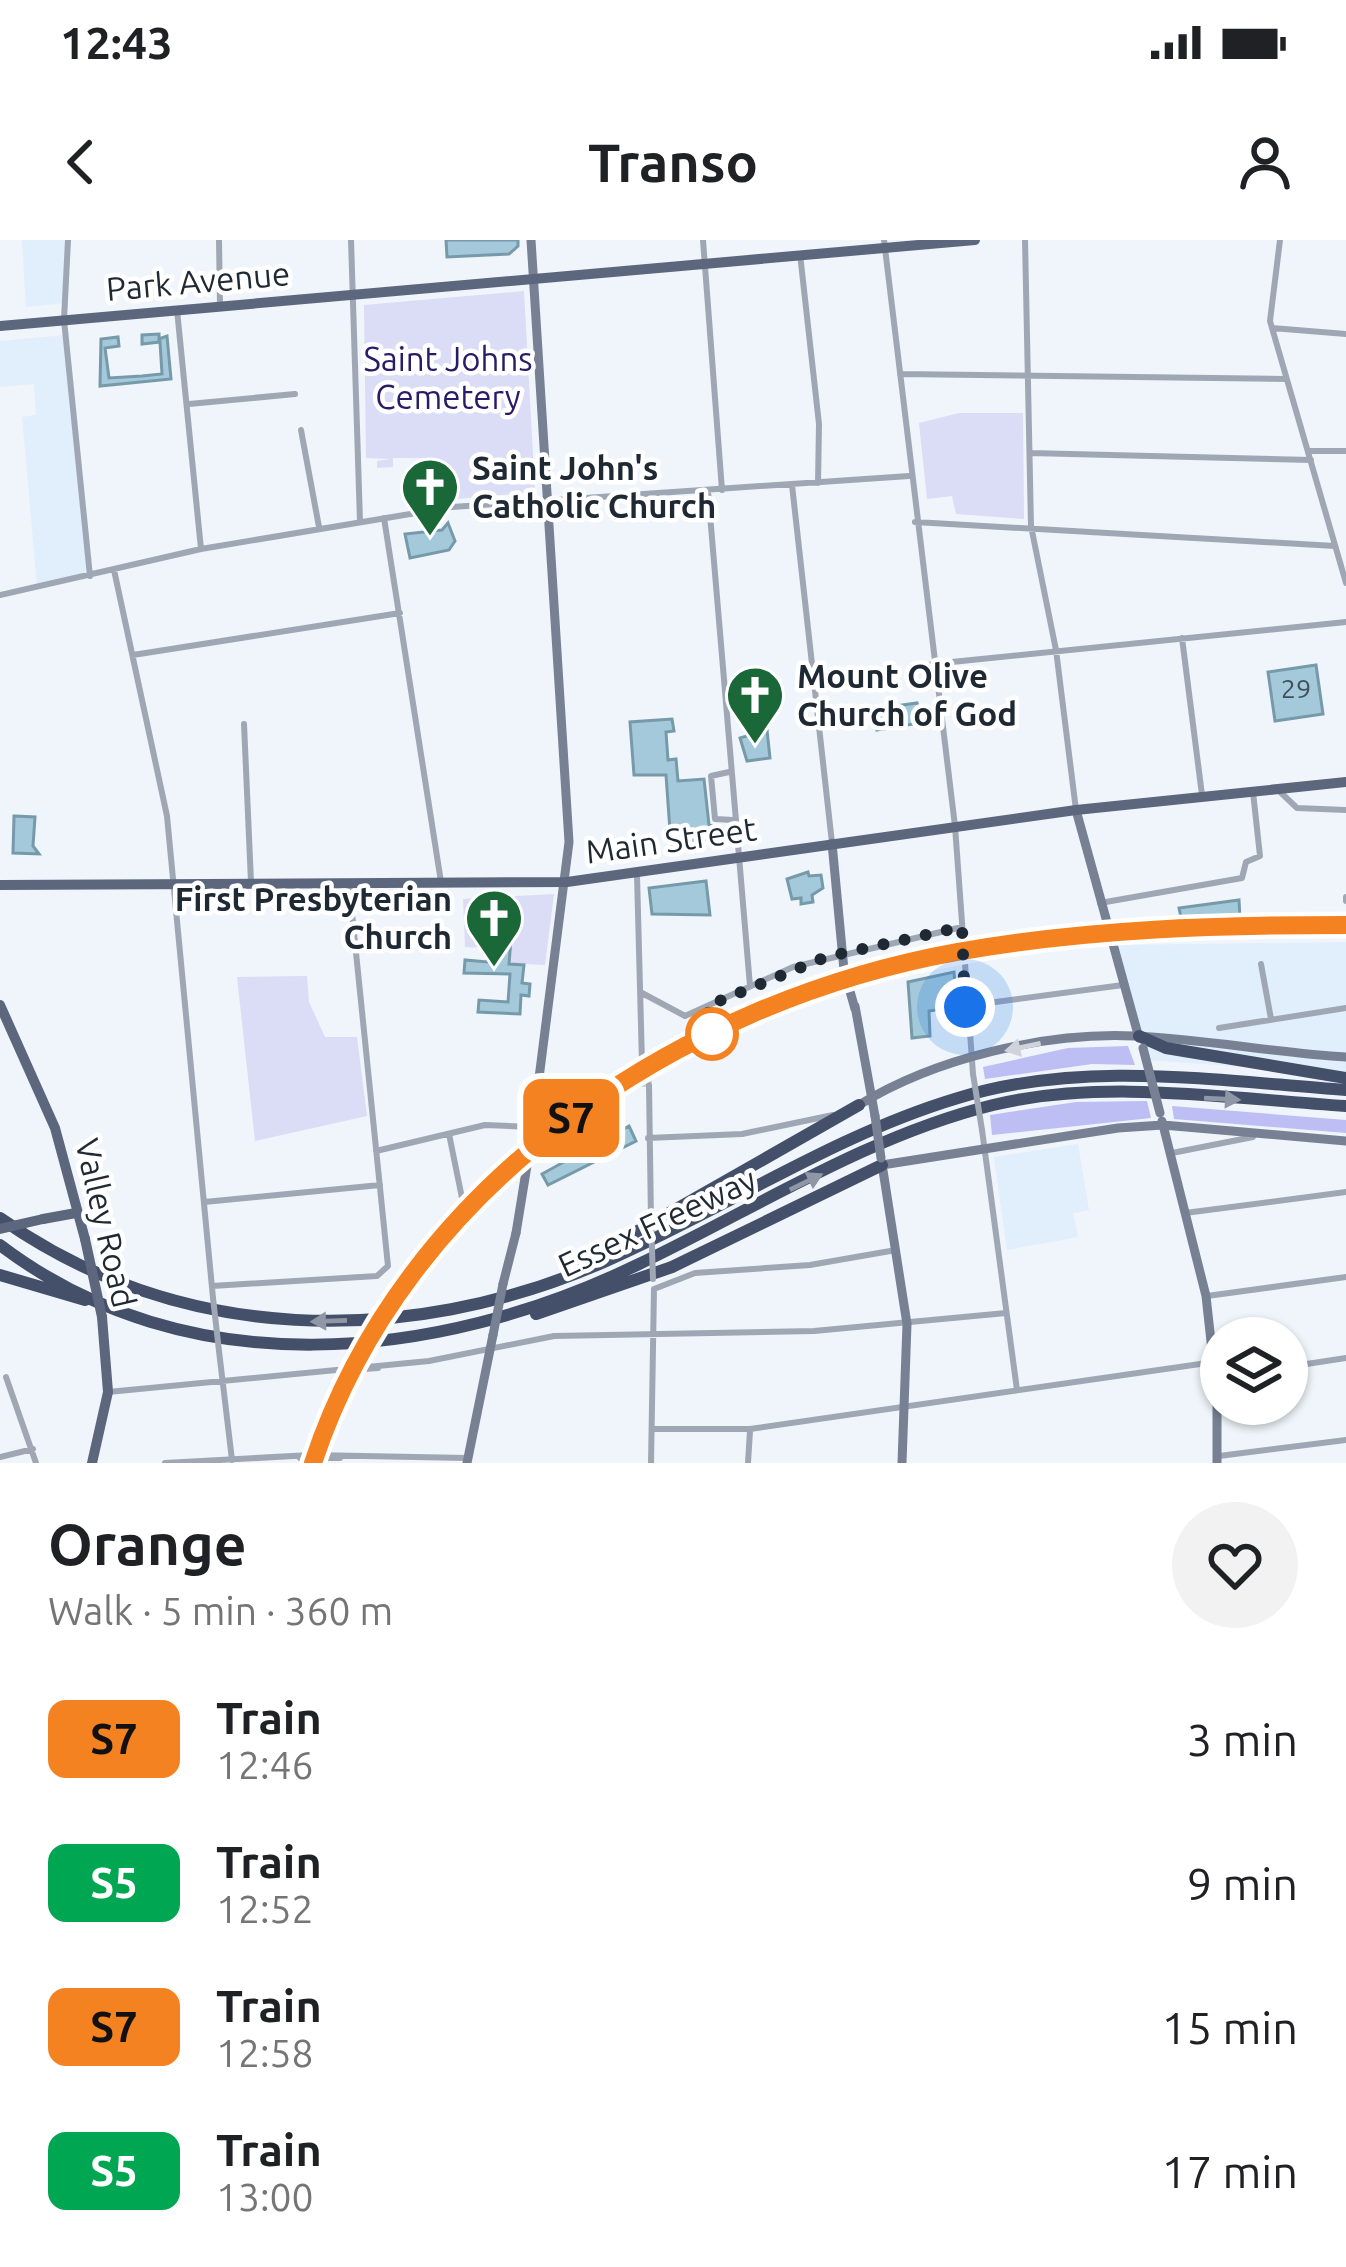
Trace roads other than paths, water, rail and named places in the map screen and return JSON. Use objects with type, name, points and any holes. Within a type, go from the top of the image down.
[{"type":"highway","points":[[1141,1042],[1346,1078]]},
{"type":"highway","name":"Essex Freeway","points":[[0,1216],[52,1253],[151,1297],[236,1318],[290,1323],[410,1316],[527,1290],[609,1260],[885,1125],[997,1088],[1081,1076],[1131,1076],[1346,1090]]},
{"type":"highway","name":"Essex Freeway","points":[[0,1244],[106,1312],[250,1345],[320,1348],[470,1327],[599,1282],[889,1141],[994,1105],[1081,1093],[1346,1106]]},
{"type":"highway","points":[[527,1290],[712,1192],[859,1105]]},
{"type":"highway","points":[[470,1327],[556,1310],[672,1267],[882,1161]]},
{"type":"highway","points":[[0,1275],[106,1312]]},
{"type":"main road","points":[[468,1461],[532,1141],[567,882],[531,240]]},
{"type":"main road","name":"Park Avenue","points":[[0,326],[884,244],[975,240]]},
{"type":"main road","name":"Main Street","points":[[0,885],[567,882],[1076,810],[1252,788],[1346,782]]},
{"type":"main road","points":[[1076,810],[1162,1119],[1209,1317]]},
{"type":"main road","points":[[832,842],[845,954],[907,1324],[902,1463]]},
{"type":"main road","name":"Valley Road","points":[[0,1005],[55,1128],[106,1312],[108,1392],[92,1463]]},
{"type":"main road","points":[[859,1105],[970,1061],[1073,1038],[1346,1057]]},
{"type":"main road","points":[[882,1161],[1162,1119],[1346,1141]]},
{"type":"main road","points":[[0,1229],[76,1213]]},
{"type":"main road","points":[[1217,1425],[1217,1460]]},
{"type":"street","points":[[68,240],[64,320],[90,576]]},
{"type":"street","points":[[219,240],[220,306]]},
{"type":"street","points":[[351,240],[360,522]]},
{"type":"street","points":[[703,240],[722,490]]},
{"type":"street","points":[[1025,240],[1032,529],[1056,650],[1076,810]]},
{"type":"street","points":[[1280,240],[1271,328],[1346,583]]},
{"type":"street","points":[[884,244],[955,826],[970,1061],[1017,1390]]},
{"type":"street","points":[[800,254],[819,424],[818,483]]},
{"type":"street","points":[[177,310],[201,549]]},
{"type":"street","points":[[1271,328],[1346,334]]},
{"type":"street","points":[[898,374],[1286,379]]},
{"type":"street","points":[[189,404],[295,394]]},
{"type":"street","points":[[301,430],[319,528]]},
{"type":"street","points":[[1030,453],[1310,456],[1346,452]]},
{"type":"street","points":[[1,596],[201,549],[452,507],[909,476]]},
{"type":"street","points":[[792,485],[832,842]]},
{"type":"street","points":[[708,491],[735,859],[750,986]]},
{"type":"street","points":[[384,518],[442,885]]},
{"type":"street","points":[[915,522],[1335,546]]},
{"type":"street","points":[[114,570],[167,816],[232,1461]]},
{"type":"street","points":[[133,655],[400,613]]},
{"type":"street","points":[[932,664],[1346,622]]},
{"type":"street","points":[[1182,638],[1202,795]]},
{"type":"street","points":[[244,724],[251,886]]},
{"type":"street","points":[[729,772],[711,776],[715,819],[733,820]]},
{"type":"street","points":[[1274,786],[1297,808],[1346,810]]},
{"type":"street","points":[[1100,903],[1242,878],[1246,862],[1260,856],[1252,788]]},
{"type":"street","points":[[637,875],[645,1059]]},
{"type":"street","points":[[212,1286],[377,1276],[388,1266],[349,884]]},
{"type":"street","points":[[642,993],[685,1016],[750,986],[845,954],[962,927]]},
{"type":"street","points":[[1261,964],[1270,1018]]},
{"type":"street","points":[[965,1007],[1123,985]]},
{"type":"street","points":[[1219,1028],[1346,1008]]},
{"type":"street","points":[[646,1087],[656,1334],[651,1463]]},
{"type":"street","points":[[648,1138],[769,1130],[859,1105]]},
{"type":"street","points":[[376,1150],[502,1124],[534,1127]]},
{"type":"street","points":[[449,1134],[462,1198]]},
{"type":"street","points":[[1168,1154],[1266,1134]]},
{"type":"street","points":[[204,1202],[380,1185]]},
{"type":"street","points":[[1185,1213],[1346,1192]]},
{"type":"street","points":[[653,1289],[695,1273],[810,1265],[896,1250]]},
{"type":"street","points":[[1206,1296],[1346,1277]]},
{"type":"street","points":[[108,1392],[388,1365],[554,1336],[907,1324],[1006,1312]]},
{"type":"street","points":[[1308,1364],[1346,1358]]},
{"type":"street","points":[[653,1429],[750,1430],[1200,1364]]},
{"type":"street","points":[[6,1377],[36,1463]]},
{"type":"street","points":[[748,1463],[750,1430]]},
{"type":"street","points":[[1217,1460],[1346,1440]]},
{"type":"street","points":[[0,1457],[33,1449]]},
{"type":"street","points":[[165,1463],[296,1457],[468,1461]]},
{"type":"tunnel","points":[[648,1059],[649,1085]]},
{"type":"tunnel","points":[[642,1063],[643,1088]]},
{"type":"railway","points":[[313,1463],[355,1363],[413,1273],[483,1193],[564,1122],[655,1063],[751,1014],[853,977],[957,952],[1151,930],[1346,925]]},
{"type":"train","name":"S7","points":[[313,1463],[356,1358],[389,1304],[470,1205],[573,1117],[695,1042],[826,985],[954,952],[1097,933],[1346,925]]},
{"type":"place","name":"Saint John's Catholic Church","points":[[430,538]]},
{"type":"place","name":"Mount Olive Church of God","points":[[755,746]]},
{"type":"place","name":"First Presbyterian Church","points":[[494,969]]},
{"type":"park label","name":"Saint Johns Cemetery","points":[[448,378]]}]
